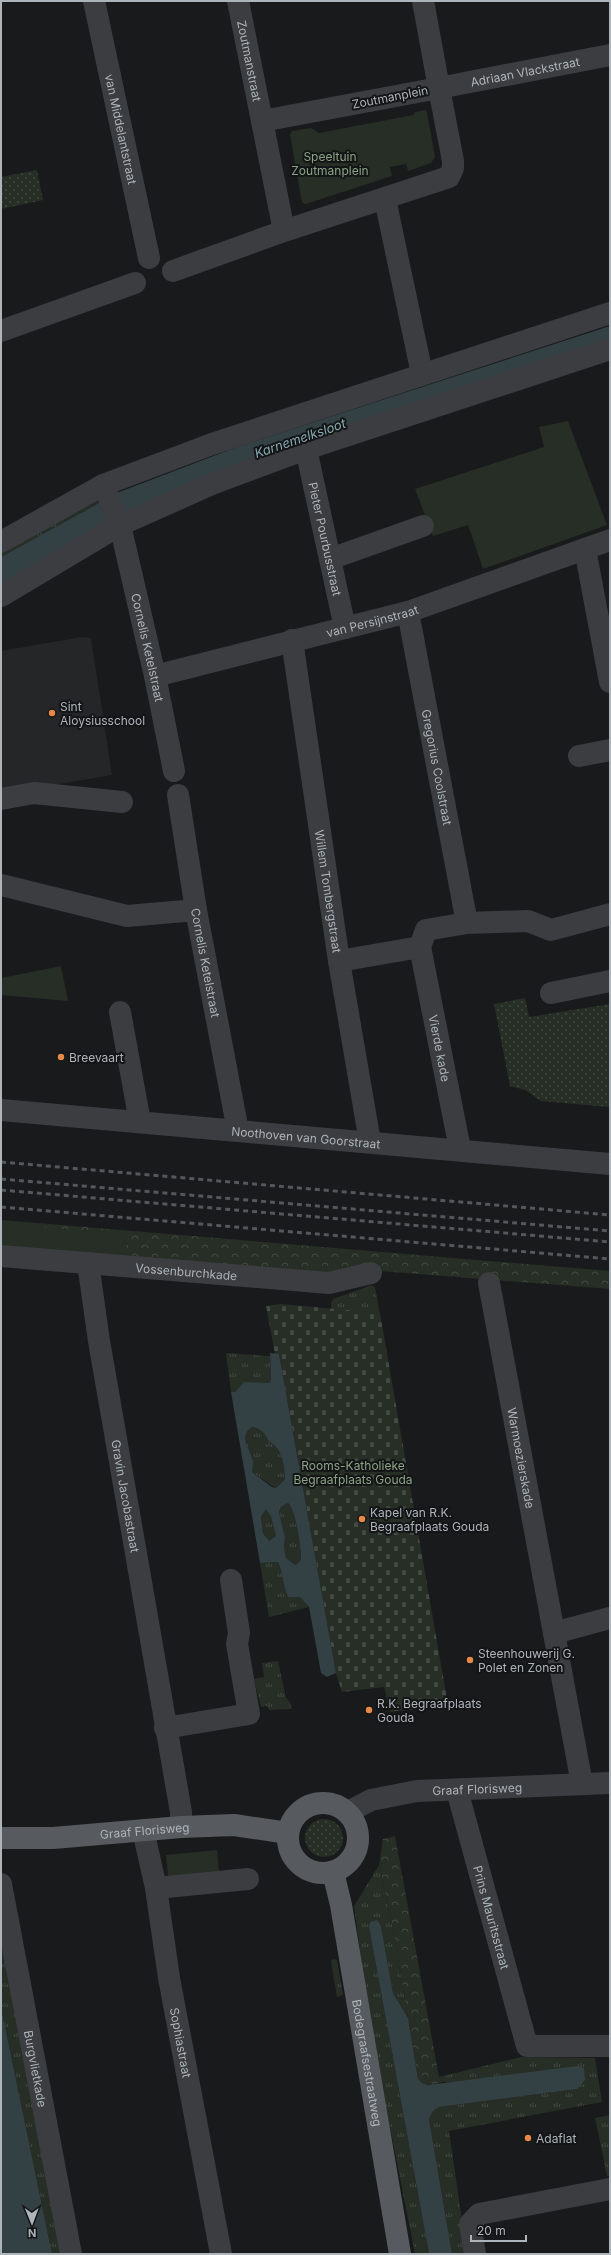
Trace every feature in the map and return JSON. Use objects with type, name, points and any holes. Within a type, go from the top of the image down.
[{"type":"main road","points":[[319,1802],[335,1804],[348,1812],[358,1828],[358,1846],[349,1863],[333,1872],[312,1871],[300,1864],[291,1853],[288,1833],[290,1825],[299,1812],[312,1804],[319,1802]]},
{"type":"main road","name":"Graaf Florisweg","points":[[1,1838],[53,1838],[181,1827],[234,1825],[288,1833]]},
{"type":"main road","name":"Bodegraafsestraatweg","points":[[333,1872],[341,1905],[400,2254]]},
{"type":"street","name":"van Middelantstraat","points":[[94,1],[149,258]]},
{"type":"street","name":"Zoutmanstraat","points":[[238,1],[262,121]]},
{"type":"street","points":[[423,1],[439,88]]},
{"type":"street","name":"Adriaan Vlackstraat","points":[[439,88],[610,55]]},
{"type":"street","name":"Zoutmanplein","points":[[173,272],[284,231],[443,180],[452,172],[453,161],[439,88],[262,121]]},
{"type":"street","points":[[262,121],[284,231]]},
{"type":"street","points":[[385,199],[422,374]]},
{"type":"street","points":[[1,331],[135,283]]},
{"type":"street","points":[[1,596],[111,506],[212,444],[610,313]]},
{"type":"street","points":[[1,542],[111,506],[212,484],[306,449],[609,354]]},
{"type":"street","name":"Pieter Pourbusstraat","points":[[306,449],[345,628]]},
{"type":"street","name":"Cornelis Ketelstraat","points":[[111,506],[155,676],[174,771]]},
{"type":"street","points":[[330,559],[423,526]]},
{"type":"street","name":"van Persijnstraat","points":[[155,676],[292,640],[408,612],[610,540]]},
{"type":"street","points":[[584,549],[610,682]]},
{"type":"street","name":"Gregorius Coolstraat","points":[[408,612],[466,923]]},
{"type":"street","name":"Willem Tombergstraat","points":[[292,640],[339,961],[370,1142]]},
{"type":"street","points":[[579,756],[610,750]]},
{"type":"street","points":[[1,799],[34,793],[122,802]]},
{"type":"street","name":"Cornelis Ketelstraat","points":[[178,795],[196,910],[238,1131]]},
{"type":"street","points":[[1,885],[127,916],[196,910]]},
{"type":"street","points":[[339,961],[420,947],[426,930],[466,923],[528,921],[552,930],[610,914]]},
{"type":"street","name":"Vierde kade","points":[[420,947],[460,1149]]},
{"type":"street","points":[[551,993],[610,981]]},
{"type":"street","points":[[120,1012],[140,1122]]},
{"type":"street","name":"Noothoven van Goorstraat","points":[[1,1110],[460,1149],[610,1164]]},
{"type":"street","name":"Vossenburchkade","points":[[1,1256],[329,1283],[371,1273]]},
{"type":"street","name":"Gravin Jacobastraat","points":[[88,1263],[99,1341],[181,1812],[181,1827]]},
{"type":"street","name":"Warmoezierskade","points":[[489,1283],[582,1784]]},
{"type":"street","points":[[166,1728],[249,1714],[237,1644],[239,1633],[231,1580]]},
{"type":"street","points":[[554,1633],[610,1618]]},
{"type":"street","name":"Graaf Florisweg","points":[[348,1812],[371,1800],[385,1796],[417,1791],[610,1783]]},
{"type":"street","name":"Prins Mauritsstraat","points":[[457,1790],[527,2046],[610,2046]]},
{"type":"street","name":"Sophiastraat","points":[[143,1830],[156,1888],[168,1978],[222,2254]]},
{"type":"street","points":[[156,1888],[248,1879]]},
{"type":"street","name":"Burgvlietkade","points":[[1,1884],[71,2254]]},
{"type":"street","points":[[476,2254],[470,2224],[479,2214],[610,2189]]},
{"type":"shaded area","name":"Sint Aloysiusschool","points":[[82,637],[91,638],[112,775],[1,794],[1,651]]},
{"type":"green space","name":"Speeltuin Zoutmanplein","points":[[425,110],[427,112],[435,157],[431,163],[408,171],[406,164],[390,167],[392,176],[306,204],[302,203],[290,135],[292,131],[311,128],[319,133],[413,115],[415,112]]},
{"type":"green space","points":[[37,170],[43,200],[1,209],[1,177]]},
{"type":"green space","points":[[568,421],[607,525],[483,569],[468,525],[433,536],[415,489],[544,447],[539,427]]},
{"type":"green space","points":[[96,500],[99,503],[1,557],[1,553]]},
{"type":"green space","points":[[61,966],[68,1001],[1,995],[1,978]]},
{"type":"green space","points":[[525,998],[529,1017],[610,1004],[609,1107],[541,1101],[525,1090],[510,1086],[494,1004]]},
{"type":"green space","points":[[1,1220],[610,1271],[610,1289],[355,1269],[332,1279],[1,1252]]},
{"type":"green space","points":[[1,1223],[127,1235],[125,1261],[1,1249]]},
{"type":"green space","points":[[372,1285],[375,1287],[381,1320],[333,1329],[331,1303],[333,1299]]},
{"type":"green space","name":"Rooms-Katholieke Begraafplaats Gouda","points":[[281,1304],[380,1313],[448,1705],[390,1712],[384,1687],[342,1692],[336,1673],[279,1354],[275,1354],[266,1306]]},
{"type":"green space","points":[[226,1353],[270,1356],[271,1381],[269,1383],[244,1383],[235,1392],[231,1392]]},
{"type":"green space","points":[[253,1427],[263,1432],[269,1442],[277,1448],[282,1458],[285,1479],[276,1488],[252,1472],[245,1434],[249,1428]]},
{"type":"green space","points":[[288,1503],[296,1521],[300,1547],[301,1560],[295,1565],[286,1558],[284,1546],[285,1537],[279,1512],[281,1507]]},
{"type":"green space","points":[[266,1509],[271,1517],[276,1536],[269,1541],[263,1533],[261,1517]]},
{"type":"green space","points":[[278,1562],[283,1578],[309,1607],[269,1617],[260,1563]]},
{"type":"green space","points":[[278,1661],[286,1698],[292,1709],[269,1710],[267,1706],[261,1707],[254,1679],[264,1677],[262,1663]]},
{"type":"green space","points":[[320,1819],[328,1819],[335,1822],[340,1827],[343,1838],[340,1849],[335,1854],[328,1857],[320,1857],[313,1854],[308,1849],[305,1842],[305,1834],[308,1827],[313,1822]]},
{"type":"green space","points":[[395,1836],[439,2077],[444,2082],[433,2084],[424,2084],[418,2079],[394,1934],[379,1865],[383,1839]]},
{"type":"green space","points":[[217,1850],[219,1871],[168,1876],[166,1855]]},
{"type":"green space","points":[[379,1865],[394,1934],[408,2018],[393,1993],[381,1926],[370,1922],[369,1927],[429,2254],[415,2254],[371,2031],[354,1906]]},
{"type":"green space","points":[[1,1913],[66,2254],[52,2254],[1,2007]]},
{"type":"green space","points":[[333,1959],[337,1960],[343,1995],[337,1997],[331,1961]]},
{"type":"green space","points":[[521,2057],[595,2058],[602,2102],[449,2131],[467,2254],[452,2254],[429,2119],[433,2111],[439,2107],[577,2089],[444,2082],[439,2077]]},
{"type":"green space","points":[[610,2115],[610,2176],[607,2176],[595,2118]]},
{"type":"water","name":"Karnemelksloot","points":[[610,326],[610,342],[125,515],[114,494],[237,447]]},
{"type":"water","points":[[99,503],[105,503],[109,523],[1,586],[1,557]]},
{"type":"water","points":[[270,1353],[279,1354],[336,1673],[327,1677],[321,1673],[309,1607],[300,1597],[288,1597],[278,1562],[260,1563],[231,1392],[235,1392],[244,1382],[269,1383],[271,1381]],"holes":[[[253,1427],[263,1432],[269,1442],[277,1448],[282,1458],[285,1479],[276,1488],[272,1487],[252,1472],[253,1462],[245,1438],[248,1430]],[[288,1503],[296,1521],[301,1560],[295,1565],[286,1558],[284,1546],[285,1537],[279,1512],[281,1507]],[[266,1509],[271,1517],[276,1536],[269,1541],[263,1533],[261,1517]]]},
{"type":"water","points":[[377,1920],[381,1926],[393,1993],[408,2018],[418,2079],[422,2083],[428,2085],[578,2066],[584,2068],[585,2080],[577,2089],[439,2107],[433,2111],[429,2119],[452,2254],[429,2254],[369,1927],[370,1922]]},
{"type":"water","points":[[1,2007],[52,2254],[1,2254]]},
{"type":"railway","points":[[1,1162],[610,1215]]},
{"type":"railway","points":[[1,1179],[610,1231]]},
{"type":"railway","points":[[1,1190],[610,1242]]},
{"type":"railway","points":[[1,1207],[610,1259]]},
{"type":"place","name":"Sint Aloysiusschool","points":[[52,713]]},
{"type":"place","name":"Breevaart","points":[[61,1057]]},
{"type":"place","name":"Kapel van R.K. Begraafplaats Gouda","points":[[362,1519]]},
{"type":"place","name":"Steenhouwerij G. Polet en Zonen","points":[[470,1660]]},
{"type":"place","name":"R.K. Begraafplaats Gouda","points":[[369,1710]]},
{"type":"place","name":"Adaflat","points":[[528,2138]]}]
